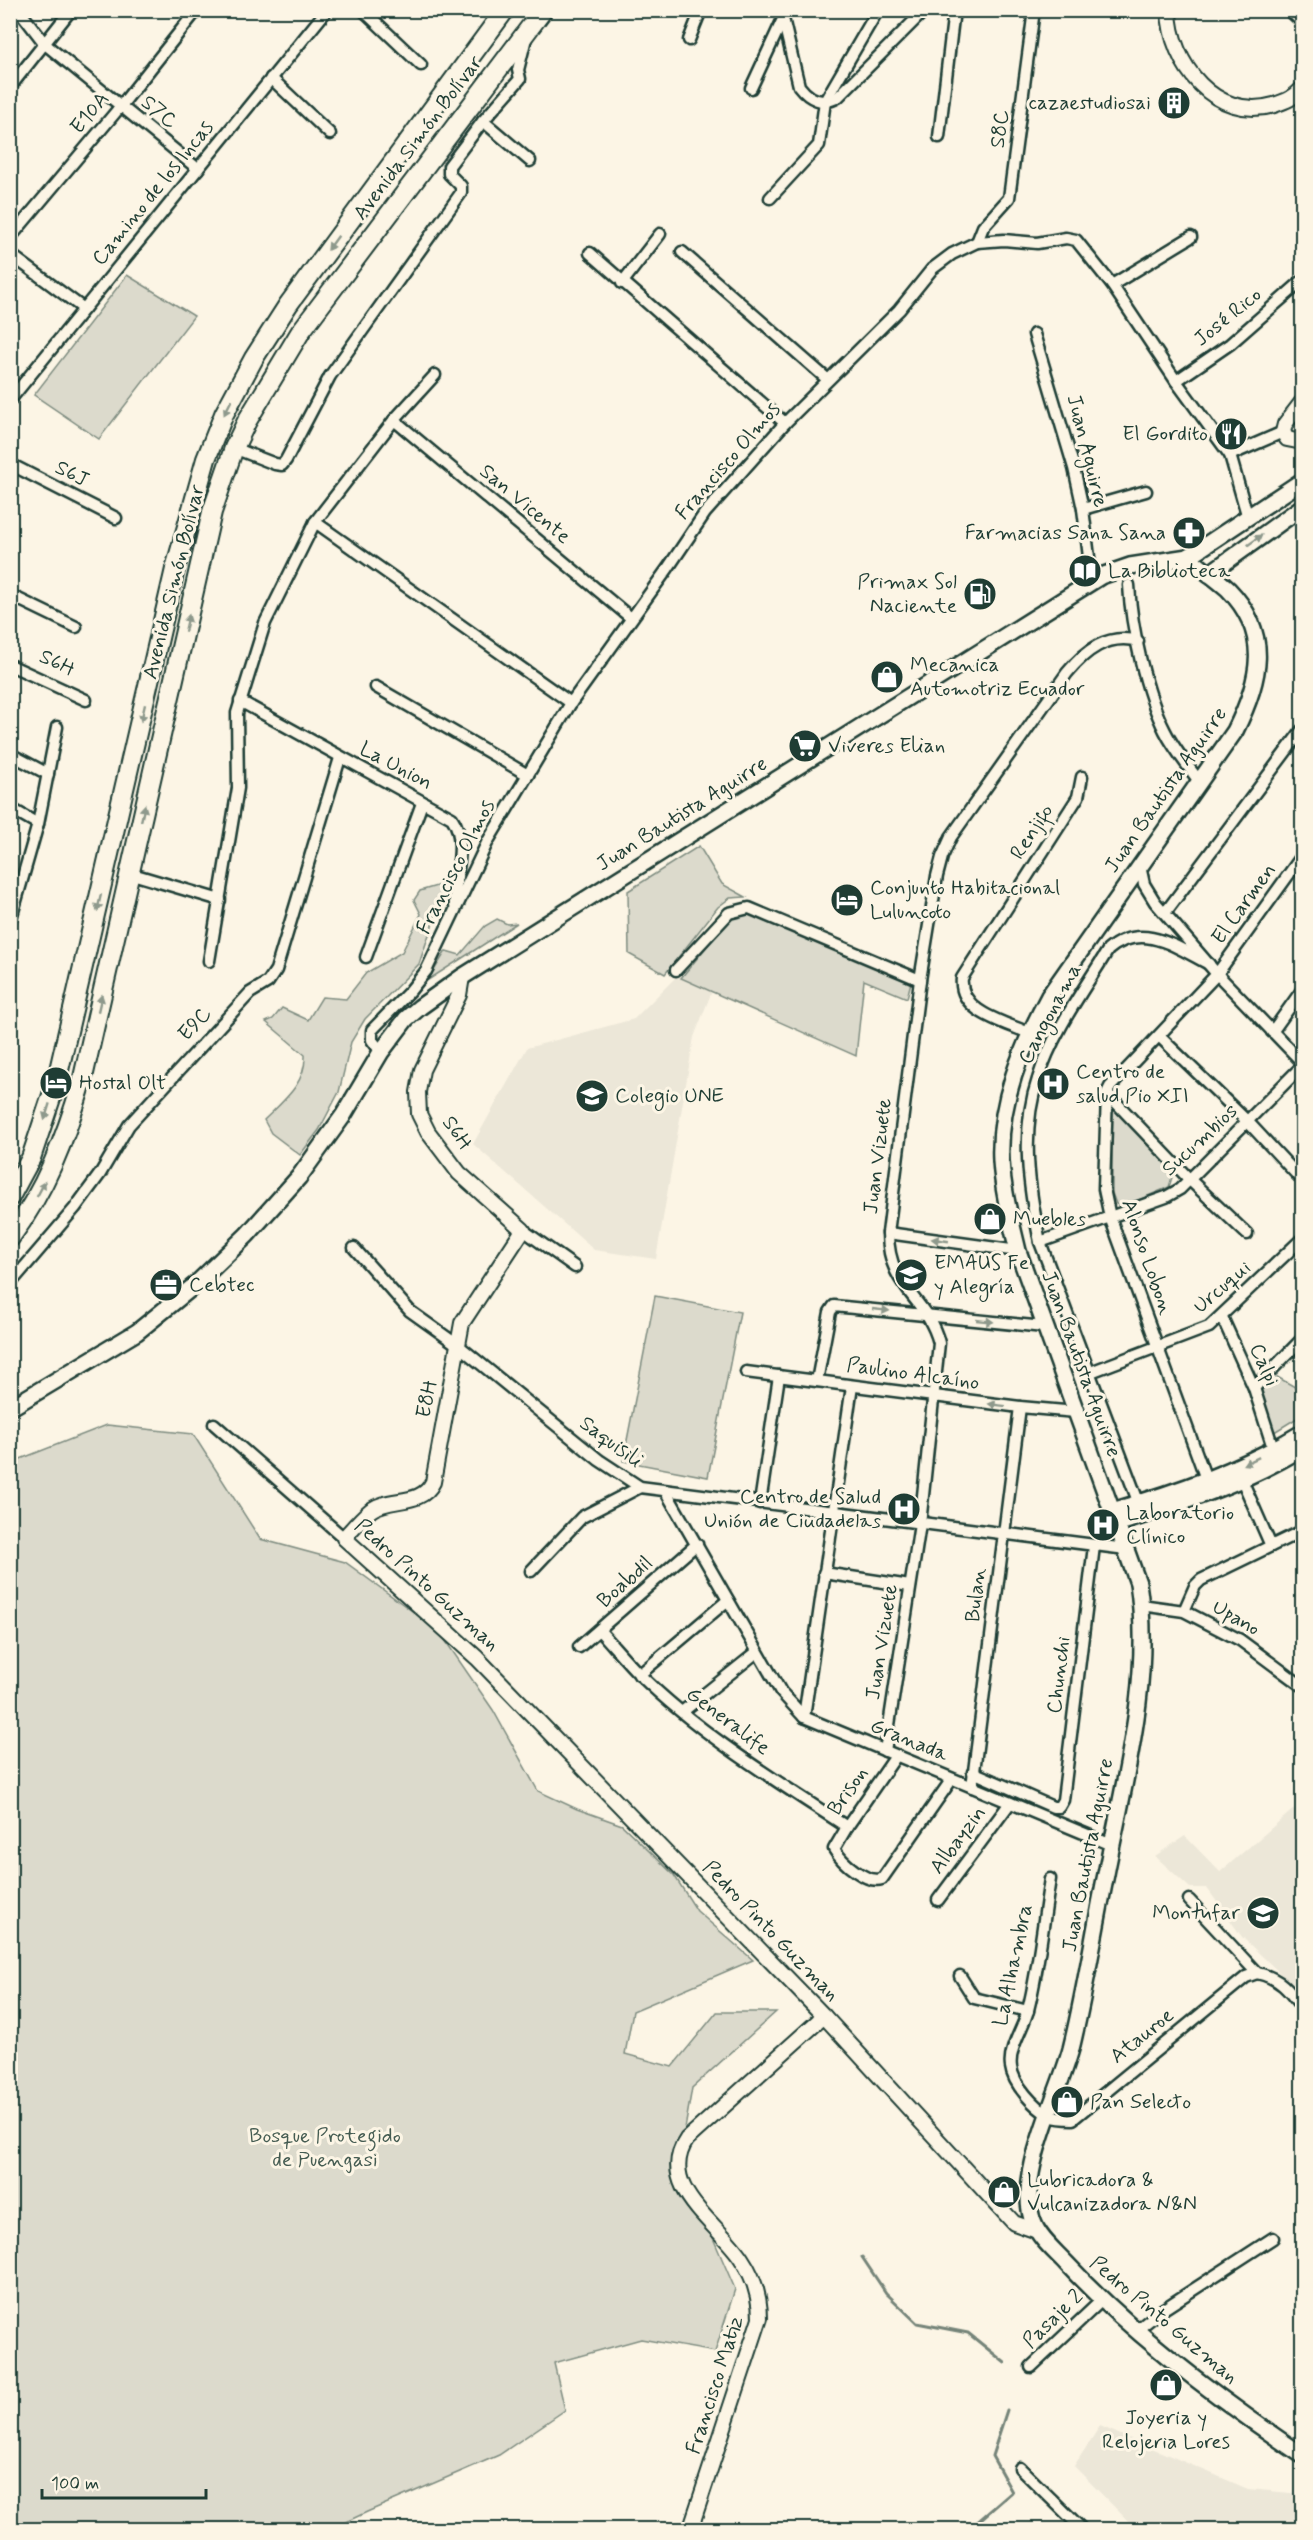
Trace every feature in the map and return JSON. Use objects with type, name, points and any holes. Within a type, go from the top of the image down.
[{"type":"highway","name":"Avenida Simón Bolívar","points":[[10,1197],[31,1158],[59,1072],[176,569],[206,459],[224,414],[254,358],[288,305],[506,10]]},
{"type":"highway","name":"Avenida Simón Bolívar","points":[[10,1238],[36,1199],[63,1143],[82,1082],[212,512],[234,448],[247,421],[301,330],[543,10]]},
{"type":"main road","points":[[1188,557],[1302,482]]},
{"type":"main road","points":[[1209,574],[1302,507]]},
{"type":"main road","name":"Juan Bautista Aguirre","points":[[10,1408],[137,1332],[195,1285],[246,1235],[299,1177],[343,1116],[381,1052],[406,1019],[420,1006],[462,977],[1092,581],[1130,566],[1188,557],[1227,589],[1248,617],[1257,643],[1255,683],[1235,731],[1049,996],[1029,1033],[1015,1068],[1002,1143],[1001,1160],[1008,1209],[1018,1251],[1126,1550],[1137,1583],[1141,1605],[1142,1663],[1129,1756],[1112,1845],[1070,2049],[1029,2178],[1027,2191],[1030,2214],[1037,2231]]},
{"type":"main road","points":[[1114,1518],[1141,1509],[1211,1493],[1242,1480],[1276,1456],[1302,1432]]},
{"type":"main road","points":[[1141,1509],[1206,1479],[1302,1449]]},
{"type":"main road","name":"Pedro Pinto Guzman","points":[[1037,2231],[1102,2299],[1137,2330],[1241,2412],[1302,2456]]},
{"type":"street","name":"S7C","points":[[19,10],[45,44],[198,169]]},
{"type":"street","points":[[10,87],[71,10]]},
{"type":"street","name":"E10A","points":[[10,238],[120,107],[197,10]]},
{"type":"street","name":"Camino de los Incas","points":[[10,400],[327,10]]},
{"type":"street","points":[[363,10],[422,65]]},
{"type":"street","points":[[689,40],[701,10]]},
{"type":"street","points":[[770,198],[819,145],[825,101],[878,10]]},
{"type":"street","points":[[782,15],[800,86],[806,94],[825,101],[837,97],[925,10]]},
{"type":"street","points":[[939,137],[954,10]]},
{"type":"street","name":"S8C","points":[[977,242],[983,227],[1009,198],[1034,10]]},
{"type":"street","points":[[1169,10],[1171,37],[1186,69],[1194,79],[1215,96],[1238,107],[1258,108],[1284,102],[1302,89]]},
{"type":"street","points":[[1289,10],[1302,22]]},
{"type":"street","points":[[751,88],[782,15]]},
{"type":"street","points":[[234,448],[275,464],[282,465],[286,460],[330,375],[461,193],[461,186],[449,174],[448,166],[520,79],[518,70],[527,32]]},
{"type":"street","points":[[270,78],[330,134]]},
{"type":"street","points":[[483,121],[530,161]]},
{"type":"street","points":[[622,283],[660,234]]},
{"type":"street","points":[[1112,285],[1191,237]]},
{"type":"street","name":"Francisco Olmos","points":[[381,1052],[372,1040],[372,1030],[426,971],[488,841],[571,703],[705,513],[827,379],[899,310],[932,268],[977,242],[1004,240],[1037,243],[1071,238],[1076,240],[1112,285],[1176,381],[1230,455]]},
{"type":"street","points":[[682,252],[827,379]]},
{"type":"street","points":[[590,253],[785,423]]},
{"type":"street","points":[[10,254],[84,309]]},
{"type":"street","name":"José Rico","points":[[1176,381],[1230,344],[1302,281]]},
{"type":"street","name":"Juan Aguirre","points":[[1034,334],[1074,468],[1083,509],[1092,581]]},
{"type":"street","points":[[209,962],[238,788],[236,724],[240,701],[265,623],[315,522],[394,420],[435,375]]},
{"type":"street","points":[[1248,518],[1230,455],[1282,432],[1285,423],[1302,402]]},
{"type":"street","name":"San Vicente","points":[[394,420],[631,618]]},
{"type":"street","points":[[1282,432],[1287,439],[1302,442]]},
{"type":"street","name":"S6J","points":[[10,464],[116,518]]},
{"type":"street","points":[[1083,509],[1146,491]]},
{"type":"street","points":[[315,522],[571,703]]},
{"type":"street","points":[[1129,585],[1138,641],[1151,693],[1164,729],[1199,781]]},
{"type":"street","points":[[10,595],[76,627]]},
{"type":"street","name":"Juan Vizuete","points":[[885,1751],[920,1524],[939,1343],[935,1329],[927,1315],[912,1299],[894,1270],[888,1251],[888,1233],[920,980],[937,876],[951,837],[1082,655],[1098,644],[1108,641],[1138,641]]},
{"type":"street","name":"S6H","points":[[10,664],[86,700]]},
{"type":"street","points":[[376,687],[528,776]]},
{"type":"street","name":"La Union","points":[[240,701],[452,818],[459,828],[460,839],[455,909]]},
{"type":"street","points":[[10,922],[38,824],[57,728]]},
{"type":"street","points":[[1165,913],[1302,730]]},
{"type":"street","points":[[10,754],[48,774]]},
{"type":"street","name":"E9C","points":[[10,1284],[75,1208],[100,1174],[129,1125],[250,993],[268,982],[276,970],[340,758]]},
{"type":"street","name":"Renjifo","points":[[1029,1033],[970,1005],[963,995],[962,978],[1078,797],[1082,777]]},
{"type":"street","points":[[366,957],[422,803]]},
{"type":"street","points":[[10,808],[38,824]]},
{"type":"street","name":"El Carmen","points":[[1217,974],[1302,856]]},
{"type":"street","points":[[1140,866],[1141,875],[1149,893],[1165,913],[1217,974],[1302,1062]]},
{"type":"street","points":[[129,873],[220,900]]},
{"type":"street","points":[[1123,889],[1149,893]]},
{"type":"street","points":[[676,970],[729,912],[749,908],[920,980]]},
{"type":"street","name":"Cangonama","points":[[1141,1509],[1040,1242],[1031,1201],[1028,1159],[1032,1099],[1047,1055],[1108,950],[1118,941],[1140,936],[1170,944],[1209,964]]},
{"type":"street","points":[[1217,974],[1160,1037],[1110,1087],[1107,1093],[1190,1180],[1247,1234]]},
{"type":"street","name":"S6H","points":[[462,977],[459,995],[422,1070],[418,1092],[419,1114],[428,1132],[459,1173],[523,1230],[575,1267]]},
{"type":"street","points":[[1272,1032],[1302,990]]},
{"type":"street","points":[[1160,1037],[1248,1122],[1302,1180]]},
{"type":"street","name":"Sucumbios","points":[[1040,1242],[1166,1197],[1190,1180],[1302,1066]]},
{"type":"street","name":"Alonso Lobon","points":[[1107,1093],[1104,1189],[1110,1217],[1206,1479]]},
{"type":"street","name":"E8H","points":[[344,1538],[371,1510],[383,1504],[421,1497],[429,1491],[433,1482],[462,1323],[523,1230]]},
{"type":"street","points":[[888,1233],[1018,1251]]},
{"type":"street","name":"Urcuqui","points":[[1088,1373],[1195,1334],[1222,1317],[1302,1239]]},
{"type":"street","name":"Saquisili","points":[[354,1248],[410,1311],[459,1347],[599,1460],[639,1486],[666,1492],[1126,1550]]},
{"type":"street","points":[[817,1381],[830,1312],[834,1306],[1044,1327]]},
{"type":"street","name":"Calpi","points":[[1222,1317],[1254,1388],[1276,1456]]},
{"type":"street","points":[[1254,1388],[1302,1340]]},
{"type":"street","name":"Paulino Alcaíno","points":[[746,1372],[935,1397],[1076,1412]]},
{"type":"street","points":[[760,1503],[779,1376]]},
{"type":"street","points":[[804,1717],[852,1386]]},
{"type":"street","name":"Bulan","points":[[972,1787],[1020,1407]]},
{"type":"street","name":"Pedro Pinto Guzman","points":[[214,1424],[477,1658],[824,2016],[1014,2223],[1037,2231]]},
{"type":"street","points":[[1242,1480],[1271,1546]]},
{"type":"street","points":[[531,1571],[582,1517],[639,1486]]},
{"type":"street","name":"Granada","points":[[666,1492],[781,1692],[804,1717],[1112,1845]]},
{"type":"street","points":[[1184,1611],[1195,1586],[1201,1580],[1302,1531]]},
{"type":"street","name":"Boabdil","points":[[579,1647],[697,1545]]},
{"type":"street","name":"Chunchi","points":[[973,1772],[1059,1807],[1063,1800],[1094,1546]]},
{"type":"street","points":[[824,1573],[910,1586]]},
{"type":"street","points":[[639,1675],[728,1600]]},
{"type":"street","name":"Upano","points":[[1141,1605],[1184,1611],[1240,1640],[1301,1681]]},
{"type":"street","name":"Generalife","points":[[600,1631],[639,1675],[682,1712],[726,1746],[846,1827]]},
{"type":"street","points":[[682,1712],[757,1652]]},
{"type":"street","name":"Brison","points":[[896,1755],[846,1827],[834,1849],[837,1855],[868,1879],[876,1881],[882,1879],[952,1779]]},
{"type":"street","name":"Albayzin","points":[[938,1900],[1010,1803]]},
{"type":"street","name":"La Alhambra","points":[[1049,2115],[1032,2101],[1015,2079],[1010,2066],[1028,2011],[1050,1879]]},
{"type":"street","points":[[1189,1900],[1257,1973],[1271,1976],[1282,1982],[1302,2008]]},
{"type":"street","name":"Atauroe","points":[[1049,2115],[1061,2119],[1073,2119],[1246,1977],[1257,1973]]},
{"type":"street","points":[[960,1976],[975,1998],[1028,2011]]},
{"type":"street","name":"Francisco Matiz","points":[[690,2529],[760,2318],[759,2297],[741,2256],[685,2190],[678,2171],[681,2150],[687,2139],[824,2016]]},
{"type":"street","points":[[1137,2330],[1162,2310],[1273,2238]]},
{"type":"street","name":"Pasaje 2","points":[[1031,2367],[1102,2299]]},
{"type":"street","points":[[1020,2468],[1083,2529]]},
{"type":"shaded area","name":"Colegio UNE","points":[[677,976],[712,991],[694,1037],[656,1259],[594,1250],[473,1144],[527,1048],[634,1019]]},
{"type":"shaded area","name":"Montufar","points":[[1302,1802],[1302,1994],[1242,1937],[1207,1888],[1190,1888],[1155,1856],[1185,1836],[1220,1872]]},
{"type":"shaded area","points":[[1100,2426],[1248,2489],[1302,2494],[1302,2529],[1136,2529],[1074,2466]]},
{"type":"green space","points":[[127,275],[194,316],[99,439],[34,395]]},
{"type":"green space","points":[[699,846],[722,884],[746,897],[730,898],[718,907],[665,974],[629,954],[628,891]]},
{"type":"green space","points":[[443,884],[439,905],[419,964],[365,1019],[351,1042],[339,1092],[319,1130],[300,1155],[271,1133],[264,1120],[292,1091],[302,1075],[305,1055],[266,1022],[273,1019],[282,1008],[308,1020],[322,997],[346,999],[366,973],[402,952],[421,914],[414,900],[420,891]]},
{"type":"green space","points":[[742,913],[755,913],[911,982],[907,998],[864,980],[856,1056],[681,978],[731,917]]},
{"type":"green space","points":[[497,919],[507,924],[517,923],[428,980],[446,951],[460,955],[485,926]]},
{"type":"green space","points":[[1112,1104],[1174,1171],[1169,1187],[1122,1207],[1116,1204],[1112,1193]]},
{"type":"green space","points":[[655,1296],[740,1312],[708,1477],[623,1461]]},
{"type":"green space","points":[[1272,1374],[1302,1391],[1302,1415],[1271,1434],[1257,1390]]},
{"type":"green space","name":"Bosque Protegido de Puengasi","points":[[107,1425],[193,1434],[260,1539],[345,1562],[438,1630],[493,1710],[538,1791],[577,1809],[622,1825],[674,1875],[697,1911],[753,1960],[633,2011],[625,2054],[672,2067],[717,2012],[776,2012],[692,2088],[678,2169],[707,2224],[735,2289],[715,2352],[641,2339],[554,2363],[565,2410],[499,2455],[331,2529],[11,2529],[10,1463]]},
{"type":"waterway","points":[[862,2257],[886,2293],[917,2323],[968,2333],[1005,2363]]},
{"type":"waterway","points":[[973,2530],[974,2525],[1012,2492],[992,2456],[1007,2410]]},
{"type":"place","name":"cazaestudiosai","points":[[1174,103]]},
{"type":"place","name":"El Gordito","points":[[1231,434]]},
{"type":"place","name":"Farmacias Sana Sana","points":[[1189,533]]},
{"type":"place","name":"La Biblioteca","points":[[1085,571]]},
{"type":"place","name":"Primax Sol Naciente","points":[[980,594]]},
{"type":"place","name":"Mecanica Automotriz Ecuador","points":[[887,677]]},
{"type":"place","name":"Viveres Elian","points":[[805,746]]},
{"type":"place","name":"Conjunto Habitacional Luluncoto","points":[[847,900]]},
{"type":"place","name":"Hostal Olt","points":[[56,1083]]},
{"type":"place","name":"Centro de salud Pio XII","points":[[1053,1084]]},
{"type":"place","name":"Colegio UNE","points":[[592,1096]]},
{"type":"place","name":"Muebles","points":[[990,1219]]},
{"type":"place","name":"EMAUS Fe y Alegría","points":[[911,1275]]},
{"type":"place","name":"Cebtec","points":[[166,1285]]},
{"type":"place","name":"Centro de Salud Unión de Ciudadelas","points":[[904,1509]]},
{"type":"place","name":"Laboratorio Clínico","points":[[1103,1525]]},
{"type":"place","name":"Montufar","points":[[1263,1913]]},
{"type":"place","name":"Pan Selecto","points":[[1067,2102]]},
{"type":"place","name":"Lubricadora & Vulcanizadora N&N","points":[[1004,2192]]},
{"type":"place","name":"Joyeria y Relojeria Lores","points":[[1166,2385]]}]
